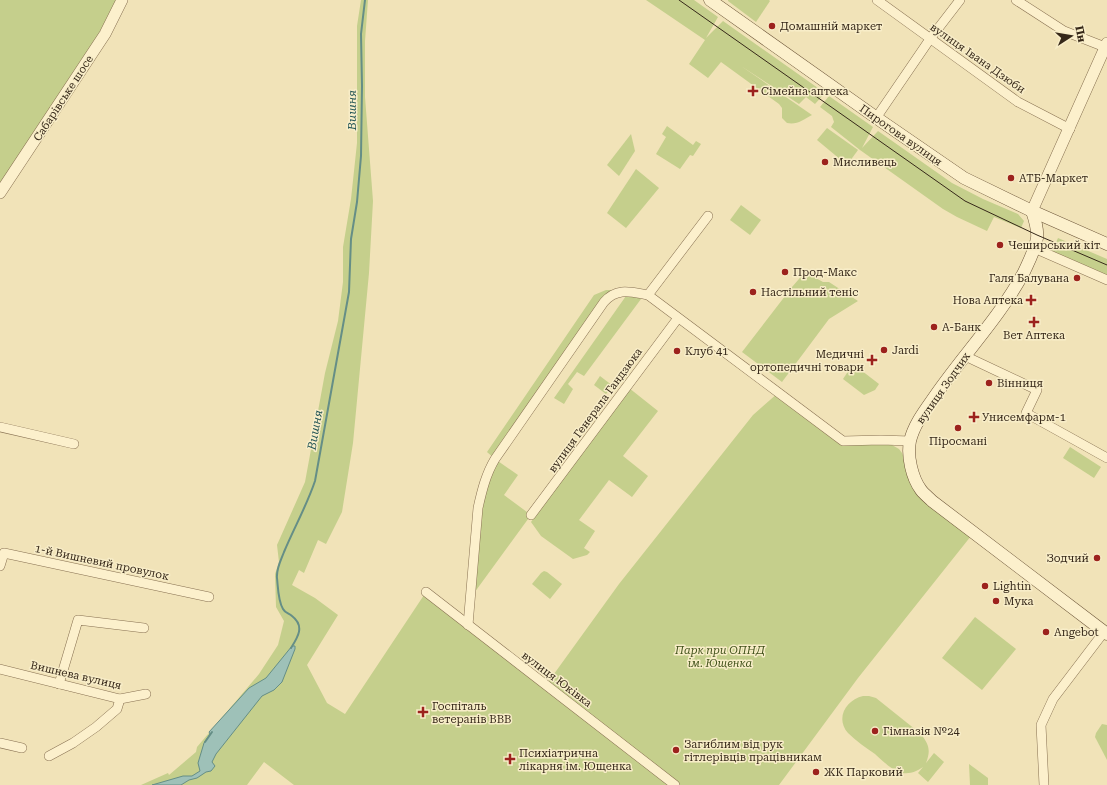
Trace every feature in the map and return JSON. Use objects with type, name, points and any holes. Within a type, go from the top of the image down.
[{"type":"main road","name":"Пирогова вулиця","points":[[710,0],[946,167],[964,178],[1032,211],[1107,244]]},
{"type":"main road","name":"вулиця Зодчих","points":[[1032,211],[1036,224],[1037,235],[1034,248],[1017,286],[1006,303],[964,356],[923,414],[910,441],[910,456],[915,478],[921,489],[932,501],[1106,633]]},
{"type":"street","name":"Сабарівське шосе","points":[[0,193],[105,34],[122,0]]},
{"type":"street","name":"вулиця Івана Дзюби","points":[[877,0],[1018,102],[1070,129]]},
{"type":"street","points":[[876,118],[930,39],[960,0]]},
{"type":"street","points":[[1016,0],[1064,30],[1105,50],[1032,211]]},
{"type":"street","points":[[648,294],[708,216]]},
{"type":"street","points":[[1034,248],[1107,280]]},
{"type":"street","points":[[468,625],[480,501],[484,482],[495,459],[604,302],[614,294],[625,291],[648,294],[844,441],[910,441]]},
{"type":"street","name":"вулиця Генерала Гандзюка","points":[[531,515],[678,318]]},
{"type":"street","points":[[964,356],[1037,390],[1026,413],[1107,458]]},
{"type":"street","points":[[0,427],[74,444]]},
{"type":"street","name":"1-й Вишневий провулок","points":[[0,566],[4,553],[209,597]]},
{"type":"street","name":"вулиця Юківка","points":[[426,592],[675,785]]},
{"type":"street","points":[[59,684],[78,620],[144,628]]},
{"type":"street","points":[[1044,785],[1041,725],[1053,699],[1106,633]]},
{"type":"street","name":"Вишнева вулиця","points":[[0,669],[120,699],[146,694]]},
{"type":"street","points":[[49,756],[73,743],[96,727],[117,709],[120,699]]},
{"type":"street","points":[[0,743],[22,748]]},
{"type":"green space","points":[[0,0],[122,0],[0,188]]},
{"type":"green space","name":"Парк при ОПНД ім. Ющенка","points":[[361,0],[368,0],[365,41],[365,97],[373,201],[369,273],[353,443],[342,512],[326,544],[318,540],[304,573],[299,570],[292,585],[315,598],[338,615],[307,665],[327,703],[345,714],[426,592],[546,685],[619,584],[753,415],[778,393],[843,441],[892,445],[899,449],[902,453],[917,492],[971,536],[858,678],[779,785],[294,785],[264,762],[247,785],[141,785],[168,773],[169,775],[196,752],[197,747],[259,674],[278,645],[284,621],[276,607],[275,574],[279,562],[277,545],[305,482],[325,373],[338,321],[343,282],[343,247],[351,199],[357,143],[357,26]]},
{"type":"green space","points":[[646,0],[694,0],[718,17],[706,38],[723,21],[825,93],[815,104],[806,97],[799,104],[741,66],[812,115],[797,123],[787,123],[782,118],[782,108],[779,104],[721,62],[708,78],[689,64],[705,40]]},
{"type":"green space","points":[[728,0],[769,0],[770,1],[756,22]]},
{"type":"green space","points":[[829,96],[873,127],[862,148],[878,131],[952,183],[983,199],[1018,214],[1024,221],[1021,228],[994,217],[987,231],[943,209],[860,150],[831,127],[834,122],[832,116],[820,107]]},
{"type":"green space","points":[[667,126],[693,145],[696,141],[701,144],[693,156],[690,155],[680,169],[656,154],[666,137],[662,134]]},
{"type":"green space","points":[[827,128],[858,150],[847,165],[817,140]]},
{"type":"green space","points":[[631,134],[635,151],[619,176],[607,165]]},
{"type":"green space","points":[[636,169],[659,188],[626,228],[607,213]]},
{"type":"green space","points":[[741,205],[761,220],[750,235],[730,220]]},
{"type":"green space","points":[[1058,238],[1107,259],[1107,275],[1052,251]]},
{"type":"green space","points":[[805,272],[823,282],[829,282],[858,301],[829,319],[782,382],[742,352]]},
{"type":"green space","points":[[606,290],[618,290],[495,459],[487,452],[594,295]]},
{"type":"green space","points":[[634,295],[641,299],[584,376],[577,372],[568,384],[573,389],[564,404],[554,398],[626,296]]},
{"type":"green space","points":[[853,364],[879,384],[875,390],[864,395],[843,379]]},
{"type":"green space","points":[[600,376],[613,386],[606,394],[594,385]]},
{"type":"green space","points":[[629,388],[658,411],[623,456],[648,476],[632,497],[609,480],[579,520],[595,531],[584,548],[590,552],[587,555],[573,559],[541,536],[531,522]]},
{"type":"green space","points":[[1070,447],[1101,467],[1094,478],[1063,458]]},
{"type":"green space","points":[[495,459],[518,475],[504,495],[531,515],[469,600],[478,508]]},
{"type":"green space","points":[[544,571],[562,584],[550,599],[532,584]]},
{"type":"green space","points":[[975,617],[1016,649],[982,690],[942,658]]},
{"type":"green space","points":[[863,696],[876,698],[921,734],[926,741],[929,751],[926,763],[934,753],[944,762],[928,782],[918,773],[923,767],[909,773],[899,772],[848,733],[842,721],[844,710],[852,701]]},
{"type":"green space","points":[[1102,724],[1107,725],[1107,760],[1095,737]]},
{"type":"green space","points":[[969,764],[988,778],[988,785],[970,785]]},
{"type":"water","points":[[292,646],[295,646],[295,649],[282,682],[274,690],[262,696],[216,754],[212,762],[215,766],[211,771],[206,772],[181,785],[152,785],[183,776],[192,776],[200,771],[198,763],[204,743],[210,734],[209,732],[249,688],[266,678]]},
{"type":"waterway","name":"Вишня","points":[[291,648],[298,636],[299,628],[296,620],[281,606],[278,594],[277,571],[315,481],[349,292],[351,239],[357,202],[361,156],[361,34],[365,0]]},
{"type":"waterway","name":"Вишня","points":[[205,742],[212,732]]},
{"type":"tram line","points":[[679,0],[965,201],[1037,235],[1107,265]]},
{"type":"place","name":"Домашній маркет","points":[[772,26]]},
{"type":"place","name":"Сімейна аптека","points":[[753,91]]},
{"type":"place","name":"Мисливець","points":[[825,162]]},
{"type":"place","name":"АТБ-Маркет","points":[[1011,178]]},
{"type":"place","name":"Чеширський кіт","points":[[1000,245]]},
{"type":"place","name":"Прод-Макс","points":[[785,272]]},
{"type":"place","name":"Галя Балувана","points":[[1077,278]]},
{"type":"place","name":"Настільний теніс","points":[[753,292]]},
{"type":"place","name":"Нова Аптека","points":[[1031,300]]},
{"type":"place","name":"Вет Аптека","points":[[1034,322]]},
{"type":"place","name":"А-Банк","points":[[934,327]]},
{"type":"place","name":"Jardi","points":[[884,350]]},
{"type":"place","name":"Клуб 41","points":[[677,351]]},
{"type":"place","name":"Медичні ортопедичні товари","points":[[872,360]]},
{"type":"place","name":"Вінниця","points":[[989,383]]},
{"type":"place","name":"Унисемфарм-1","points":[[974,417]]},
{"type":"place","name":"Піросмані","points":[[958,428]]},
{"type":"place","name":"Зодчий","points":[[1097,558]]},
{"type":"place","name":"Lightin","points":[[985,586]]},
{"type":"place","name":"Мука","points":[[996,601]]},
{"type":"place","name":"Angebot","points":[[1046,632]]},
{"type":"place","name":"Госпіталь ветеранів ВВВ","points":[[423,712]]},
{"type":"place","name":"Гімназія №24","points":[[875,731]]},
{"type":"place","name":"Загиблим від рук гітлерівців працівникам","points":[[676,750]]},
{"type":"place","name":"Психіатрична лікарня ім. Ющенка","points":[[510,759]]},
{"type":"place","name":"ЖК Парковий","points":[[816,772]]}]
